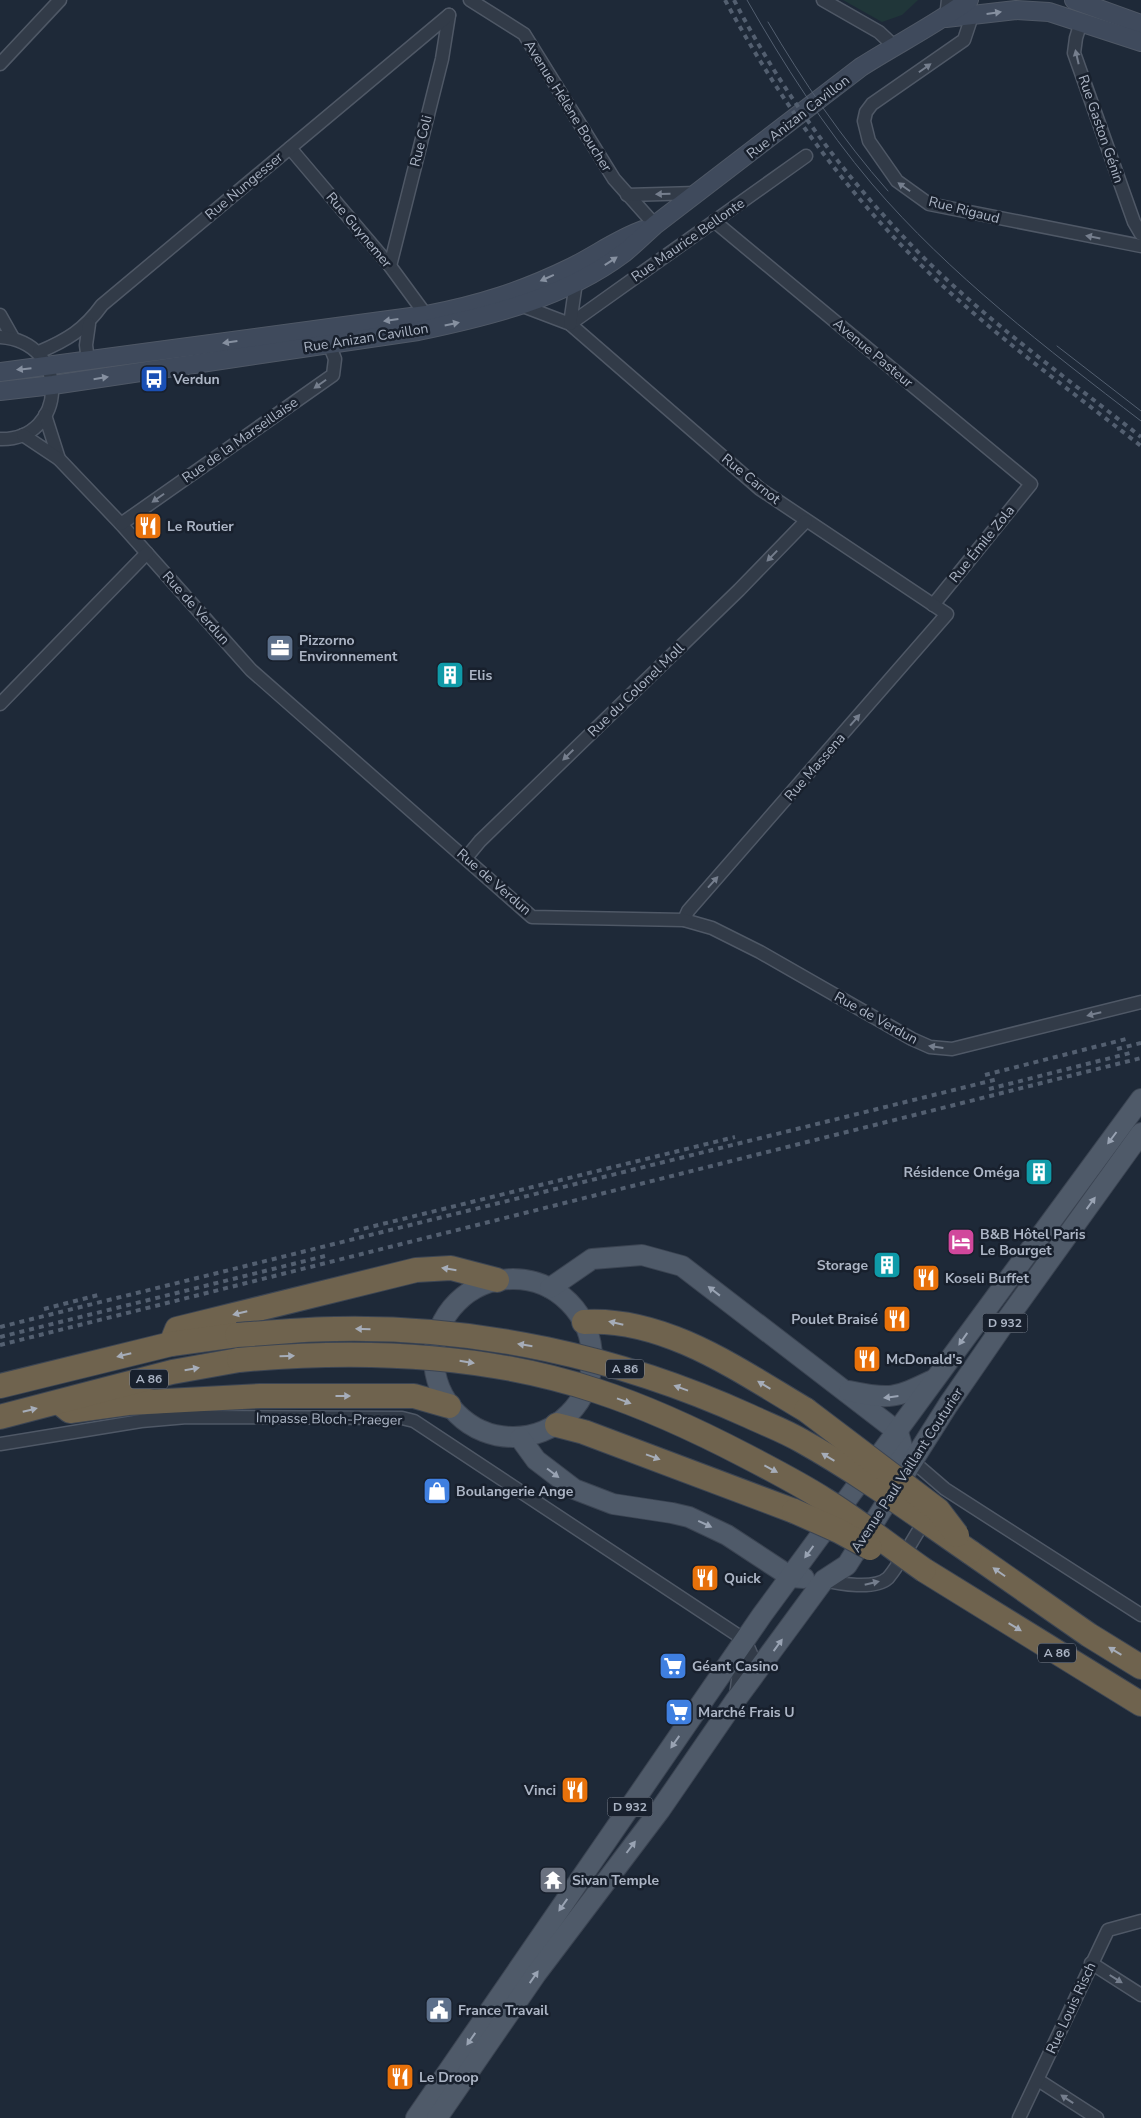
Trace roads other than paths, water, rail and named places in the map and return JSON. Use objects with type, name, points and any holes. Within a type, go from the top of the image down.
[{"type":"highway","points":[[171,1344],[177,1329],[416,1270],[451,1268],[497,1280]]},
{"type":"highway","points":[[584,1322],[606,1320],[658,1332],[712,1354],[806,1410],[938,1510],[970,1552]]},
{"type":"highway","name":"A 86","points":[[0,1386],[171,1344],[237,1335],[335,1329],[396,1330],[528,1345],[588,1357],[718,1402],[801,1440],[849,1469],[1088,1635],[1141,1667]]},
{"type":"highway","name":"A 86","points":[[0,1417],[60,1403],[172,1372],[238,1360],[334,1355],[462,1361],[525,1372],[596,1390],[700,1432],[777,1472],[826,1500],[924,1570],[973,1602],[1141,1704]]},
{"type":"highway","points":[[60,1403],[70,1411],[128,1403],[260,1396],[414,1396],[449,1406]]},
{"type":"highway","points":[[557,1425],[584,1432],[761,1497],[839,1531],[892,1561],[924,1570]]},
{"type":"main road","points":[[1081,22],[1089,1],[1141,24]]},
{"type":"main road","name":"Rue Anizan Cavillon","points":[[0,391],[53,385],[427,329],[479,318],[520,305],[576,282],[624,253],[656,225],[861,67],[894,46],[946,18],[971,8]]},
{"type":"main road","points":[[971,8],[1049,12],[1141,42]]},
{"type":"main road","name":"Rue Anizan Cavillon","points":[[0,372],[44,359],[88,361],[426,315],[473,306],[514,293],[573,266],[621,238],[656,225]]},
{"type":"main road","name":"Avenue Paul Vaillant Couturier","points":[[437,2118],[536,1974],[660,1810],[735,1701],[824,1580],[847,1565],[877,1518],[904,1448],[935,1379],[1141,1099]]},
{"type":"main road","name":"Avenue Paul Vaillant Couturier","points":[[416,2118],[745,1640],[791,1577],[904,1448],[1008,1318],[1141,1133]]},
{"type":"main road","points":[[550,1288],[592,1259],[642,1255],[682,1266],[843,1390],[904,1448]]},
{"type":"main road","points":[[497,1280],[533,1281],[550,1288],[575,1308],[584,1322],[592,1344],[593,1367],[587,1390],[574,1410],[557,1425],[539,1434],[520,1438],[493,1435],[469,1424],[449,1406],[438,1386],[434,1364],[435,1341],[443,1320],[457,1302],[475,1288],[497,1280]]},
{"type":"main road","points":[[843,1390],[882,1398],[901,1395],[935,1379]]},
{"type":"main road","points":[[520,1438],[536,1460],[574,1489],[613,1504],[689,1517],[727,1535],[791,1577],[824,1580]]},
{"type":"street","points":[[0,64],[60,0]]},
{"type":"street","name":"Avenue Hélène Boucher","points":[[470,0],[524,34],[614,179],[656,225]]},
{"type":"street","points":[[823,0],[878,32],[894,46]]},
{"type":"street","points":[[946,18],[948,0]]},
{"type":"street","name":"Rue Rigaud","points":[[971,8],[964,40],[872,104],[866,112],[864,121],[869,141],[897,181],[929,204],[1141,246]]},
{"type":"street","name":"Rue Nungesser","points":[[44,359],[63,342],[89,324],[102,306],[449,16]]},
{"type":"street","name":"Rue Coli","points":[[390,266],[442,59],[449,16]]},
{"type":"street","name":"Rue Gaston Génin","points":[[1081,22],[1074,53],[1134,222],[1141,234]]},
{"type":"street","name":"Rue Guynemer","points":[[290,148],[390,266],[426,315]]},
{"type":"street","name":"Rue Maurice Bellonte","points":[[570,324],[806,156]]},
{"type":"street","points":[[627,195],[699,193]]},
{"type":"street","name":"Avenue Pasteur","points":[[714,221],[1031,484]]},
{"type":"street","points":[[520,305],[570,324],[576,282]]},
{"type":"street","points":[[0,315],[13,338]]},
{"type":"street","points":[[88,361],[86,345],[89,324]]},
{"type":"street","name":"Rue Carnot","points":[[570,324],[760,489],[947,614]]},
{"type":"street","points":[[0,337],[13,338],[27,343],[44,359],[53,385],[52,401],[46,415],[36,427],[23,435],[0,439]]},
{"type":"street","name":"Rue de la Marseillaise","points":[[122,524],[333,375],[335,360],[329,344]]},
{"type":"street","name":"Rue de Verdun","points":[[46,415],[58,459]]},
{"type":"street","name":"Rue de Verdun","points":[[23,435],[58,459],[122,524],[251,670],[532,917],[684,920],[712,928],[760,952],[912,1039],[930,1047],[952,1049],[1141,1002]]},
{"type":"street","name":"Rue Émile Zola","points":[[933,605],[1031,484]]},
{"type":"street","name":"Rue du Colonel Moll","points":[[466,858],[480,841],[739,590],[806,521]]},
{"type":"street","points":[[0,704],[147,553]]},
{"type":"street","name":"Rue Massena","points":[[684,920],[688,910],[947,614]]},
{"type":"street","name":"Impasse Bloch-Praeger","points":[[0,1444],[141,1421],[187,1417],[402,1418],[414,1421],[745,1640]]},
{"type":"street","points":[[904,1448],[945,1489],[1141,1615]]},
{"type":"street","points":[[824,1580],[867,1586],[887,1579],[945,1489]]},
{"type":"street","name":"Avenue Paul Vaillant Couturier","points":[[735,1701],[739,1672],[752,1656],[745,1640]]},
{"type":"street","name":"Rue Louis Risch","points":[[1019,2118],[1108,1930],[1141,1921]]},
{"type":"street","points":[[1091,1963],[1141,1995]]},
{"type":"street","points":[[1038,2080],[1097,2118]]},
{"type":"tram line","points":[[747,0],[790,72],[821,118],[854,162],[902,217],[966,280],[1035,338],[1141,421]]},
{"type":"tram line","points":[[768,22],[824,109],[888,191]]},
{"type":"tram line","points":[[1057,346],[1141,411]]},
{"type":"railway","points":[[725,0],[747,40],[796,116],[850,188],[880,222],[911,255],[968,308],[1016,349],[1141,446]]},
{"type":"railway","points":[[734,0],[753,36],[796,104],[844,168],[896,229],[976,306],[1141,437]]},
{"type":"railway","points":[[985,1075],[1126,1039]]},
{"type":"railway","points":[[1117,1049],[1141,1043]]},
{"type":"railway","points":[[989,1089],[1130,1053]]},
{"type":"railway","points":[[0,1345],[1141,1058]]},
{"type":"railway","points":[[0,1327],[998,1079]]},
{"type":"railway","points":[[354,1231],[735,1137]]},
{"type":"railway","points":[[0,1337],[325,1256]]},
{"type":"railway","points":[[44,1309],[102,1294]]},
{"type":"place","name":"Verdun","points":[[154,379]]},
{"type":"place","name":"Le Routier","points":[[148,526]]},
{"type":"place","name":"Pizzorno Environnement","points":[[280,648]]},
{"type":"place","name":"Elis","points":[[450,675]]},
{"type":"place","name":"Résidence Oméga","points":[[1039,1172]]},
{"type":"place","name":"B&B Hôtel Paris Le Bourget","points":[[961,1242]]},
{"type":"place","name":"Storage","points":[[887,1265]]},
{"type":"place","name":"Koseli Buffet","points":[[926,1278]]},
{"type":"place","name":"Poulet Braisé","points":[[897,1319]]},
{"type":"place","name":"McDonald's","points":[[867,1359]]},
{"type":"place","name":"Boulangerie Ange","points":[[437,1491]]},
{"type":"place","name":"Quick","points":[[705,1578]]},
{"type":"place","name":"Géant Casino","points":[[673,1666]]},
{"type":"place","name":"Marché Frais U","points":[[679,1712]]},
{"type":"place","name":"Vinci","points":[[575,1790]]},
{"type":"place","name":"Sivan Temple","points":[[553,1880]]},
{"type":"place","name":"France Travail","points":[[439,2010]]},
{"type":"place","name":"Le Droop","points":[[400,2077]]}]
